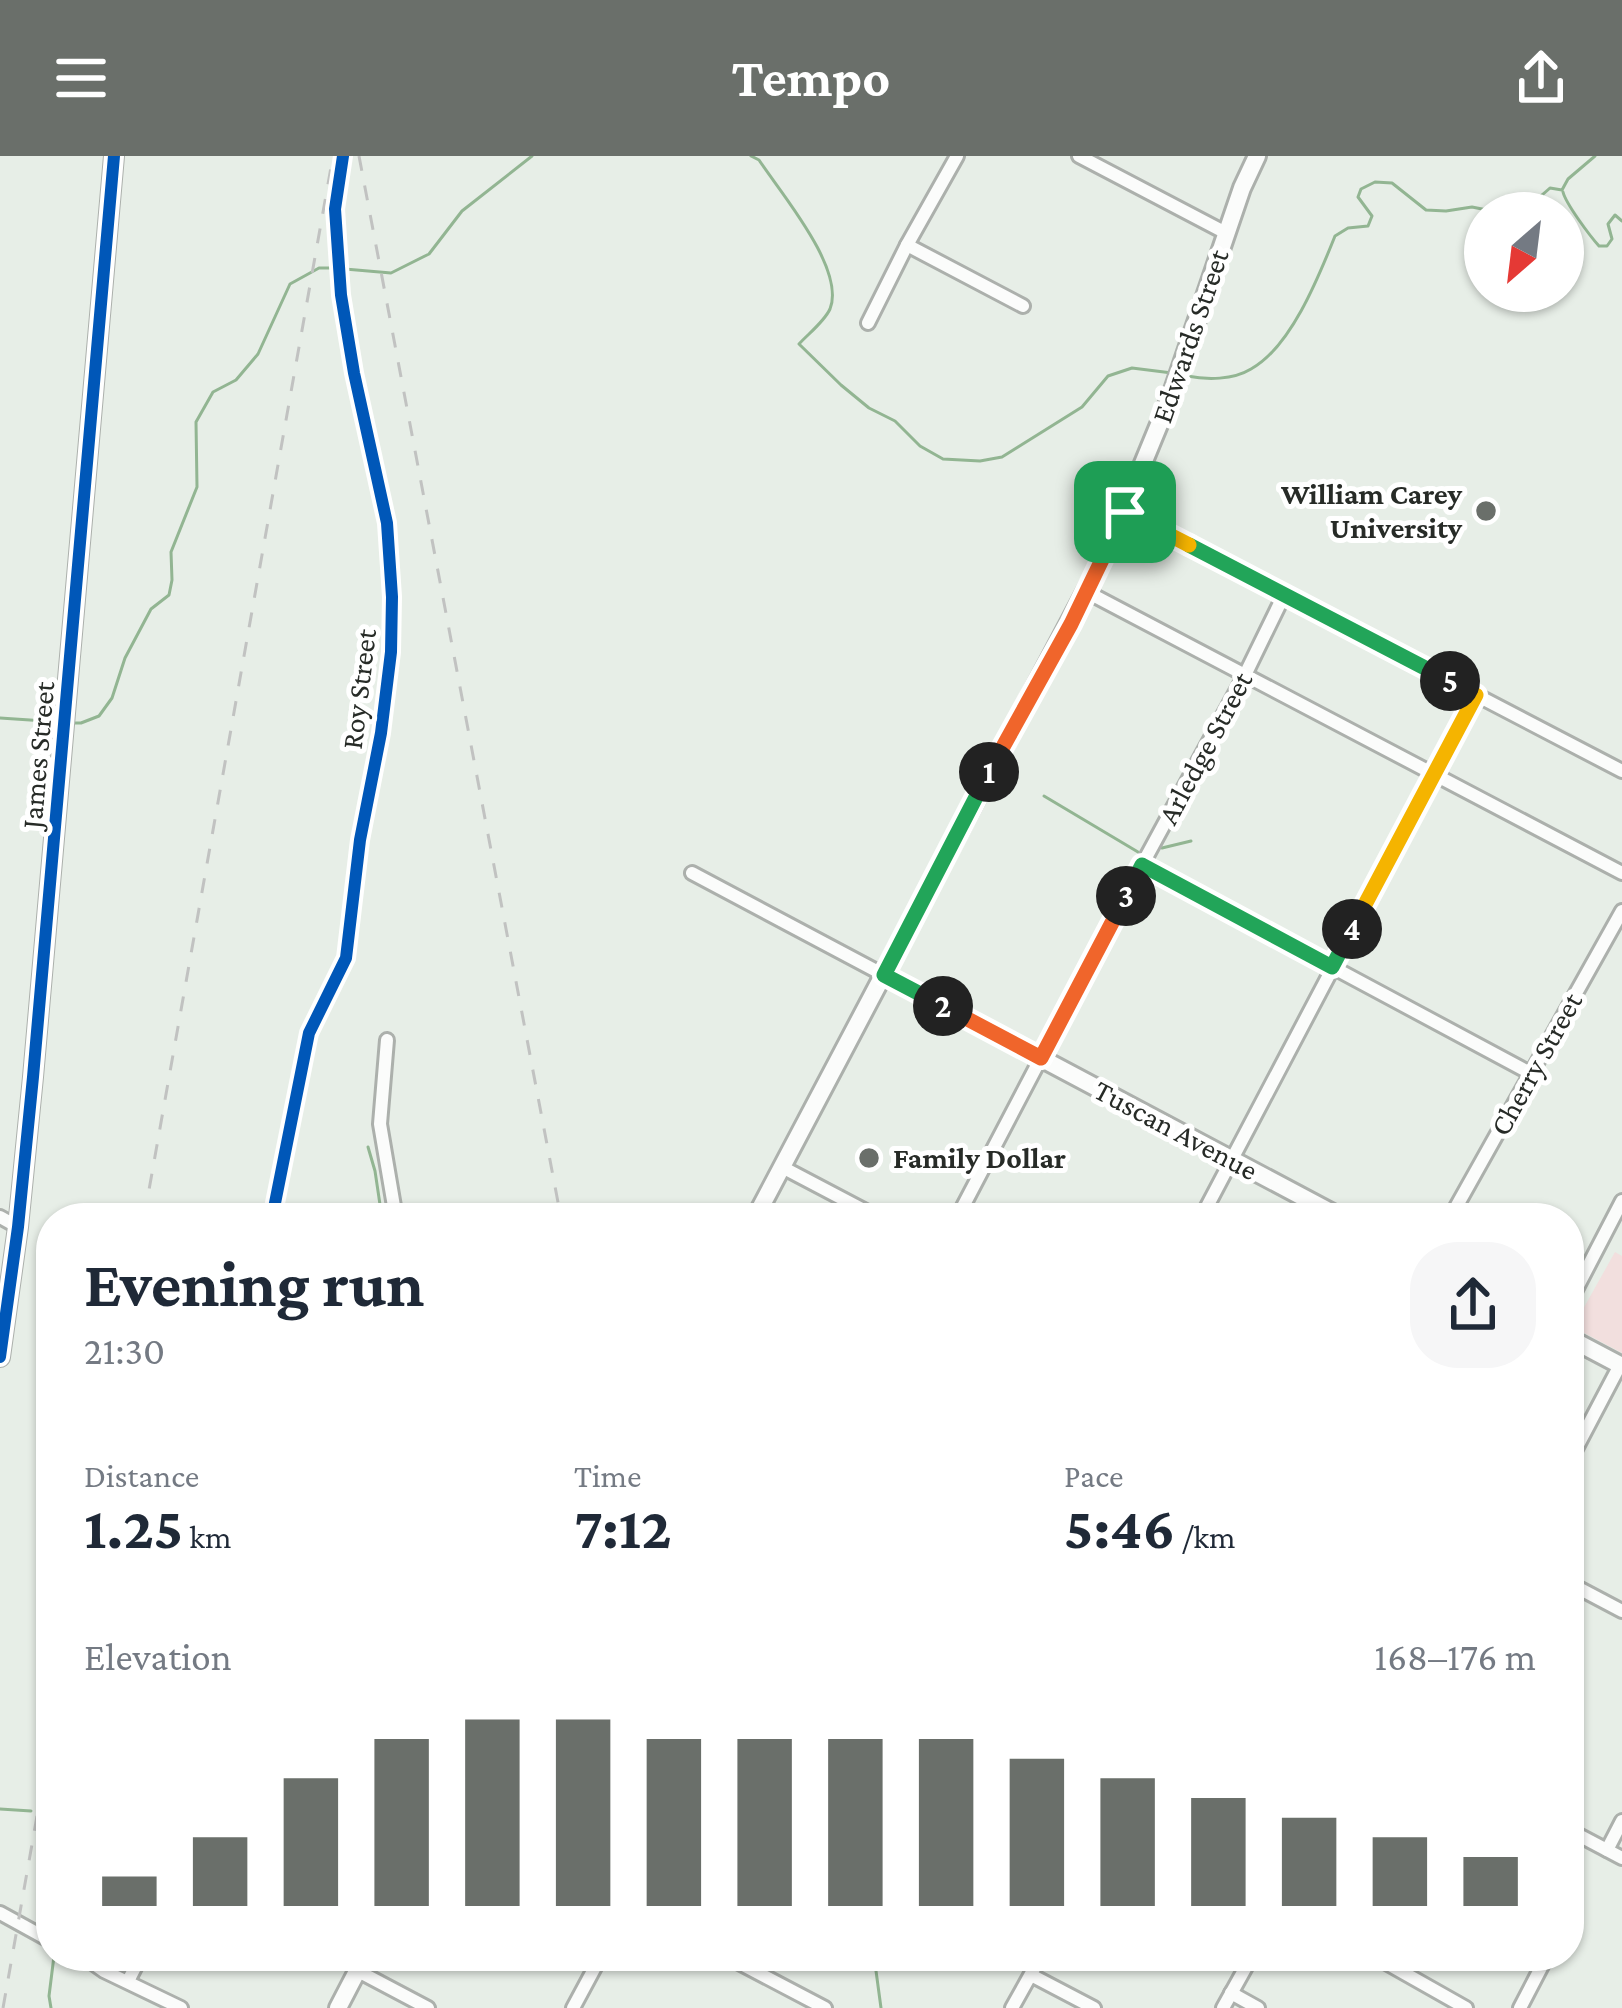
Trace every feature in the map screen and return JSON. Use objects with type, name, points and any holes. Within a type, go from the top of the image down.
[{"type":"main road","name":"James Street","points":[[0,1357],[18,1227],[114,156]]},
{"type":"main road","name":"Edwards Street","points":[[763,1203],[1125,512],[1257,156]]},
{"type":"main road","name":"Tuscan Avenue","points":[[884,975],[1314,1203]]},
{"type":"main road","points":[[1584,1346],[1621,1365]]},
{"type":"main road","points":[[338,2008],[358,1971]]},
{"type":"street","name":"Roy Street","points":[[275,1203],[309,1033],[346,958],[391,652],[387,523],[353,373],[341,295],[336,198],[343,156]]},
{"type":"street","points":[[868,323],[957,156]]},
{"type":"street","points":[[1078,156],[1226,233]]},
{"type":"street","points":[[907,245],[1023,306]]},
{"type":"street","points":[[1125,512],[1622,771]]},
{"type":"street","points":[[1087,592],[1622,873]]},
{"type":"street","name":"Arledge Street","points":[[965,1203],[1284,595]]},
{"type":"street","points":[[1209,1203],[1476,695]]},
{"type":"street","points":[[1142,865],[1532,1073]]},
{"type":"street","name":"Tuscan Avenue","points":[[692,873],[884,975]]},
{"type":"street","name":"Cherry Street","points":[[1458,1203],[1622,911]]},
{"type":"street","points":[[387,1040],[380,1124],[393,1203]]},
{"type":"street","points":[[782,1167],[850,1203]]},
{"type":"street","points":[[1584,1274],[1622,1201]]},
{"type":"street","points":[[0,1217],[18,1227]]},
{"type":"street","points":[[1584,1434],[1621,1365]]},
{"type":"street","points":[[1584,1591],[1622,1611]]},
{"type":"street","points":[[1607,1850],[1622,1821]]},
{"type":"street","points":[[1584,1838],[1622,1858]]},
{"type":"street","points":[[0,1913],[36,1933]]},
{"type":"street","points":[[104,1971],[181,2008]]},
{"type":"street","points":[[128,1981],[133,1971]]},
{"type":"street","points":[[374,1971],[428,2008]]},
{"type":"street","points":[[573,2008],[589,1971]]},
{"type":"street","points":[[755,1971],[825,2008]]},
{"type":"street","points":[[1012,2008],[1033,1971]]},
{"type":"street","points":[[1223,2008],[1243,1971]]},
{"type":"street","points":[[1401,1971],[1466,2008]]},
{"type":"street","points":[[1520,2008],[1539,1971]]},
{"type":"street","points":[[1030,1976],[1094,2008]]},
{"type":"street","points":[[1231,1993],[1258,2008]]},
{"type":"shaded area","points":[[1615,1252],[1622,1256],[1622,1353],[1584,1333],[1584,1307]]},
{"type":"waterway","points":[[345,269],[391,273],[429,254],[462,211],[532,156]]},
{"type":"waterway","points":[[751,156],[759,160],[795,211],[829,273],[830,309],[799,344],[869,408],[895,421],[920,446],[943,459],[1002,457],[1082,407],[1108,376],[1132,368],[1172,373]]},
{"type":"waterway","points":[[1187,376],[1236,375],[1251,369],[1279,345],[1302,309],[1335,236],[1348,228],[1368,226],[1372,216],[1358,197],[1361,189],[1375,182],[1392,183],[1426,210],[1487,210],[1502,203],[1522,206],[1550,188],[1562,190],[1595,156]]},
{"type":"waterway","points":[[1584,226],[1599,246],[1607,246],[1612,239],[1608,224],[1615,215],[1622,221]]},
{"type":"waterway","points":[[69,723],[99,716],[112,698],[125,658],[151,609],[169,595],[171,552],[197,487],[196,422],[213,392],[236,380],[258,354],[290,284],[319,268],[336,268]]},
{"type":"waterway","points":[[0,718],[60,722]]},
{"type":"waterway","points":[[1044,796],[1138,852]]},
{"type":"waterway","points":[[1162,848],[1191,841]]},
{"type":"waterway","points":[[368,1147],[380,1203]]},
{"type":"waterway","points":[[0,1809],[31,1811]]},
{"type":"waterway","points":[[51,2008],[52,1971]]},
{"type":"waterway","points":[[876,1971],[881,2008]]},
{"type":"railway","points":[[147,1203],[333,156]]},
{"type":"railway","points":[[359,156],[558,1203]]},
{"type":"railway","points":[[3,2008],[36,1822]]},
{"type":"cycle path","points":[[0,1357],[33,1077],[114,156]]},
{"type":"cycle path","points":[[275,1203],[309,1033],[346,958],[391,652],[387,523],[341,295],[335,209],[343,156]]},
{"type":"place","name":"William Carey University","points":[[1486,511]]},
{"type":"place","name":"Family Dollar","points":[[869,1158]]},
{"type":"route","points":[[1125,512],[1476,695],[1332,967],[1142,865],[1041,1058],[884,975],[1071,624],[1125,512]]}]
